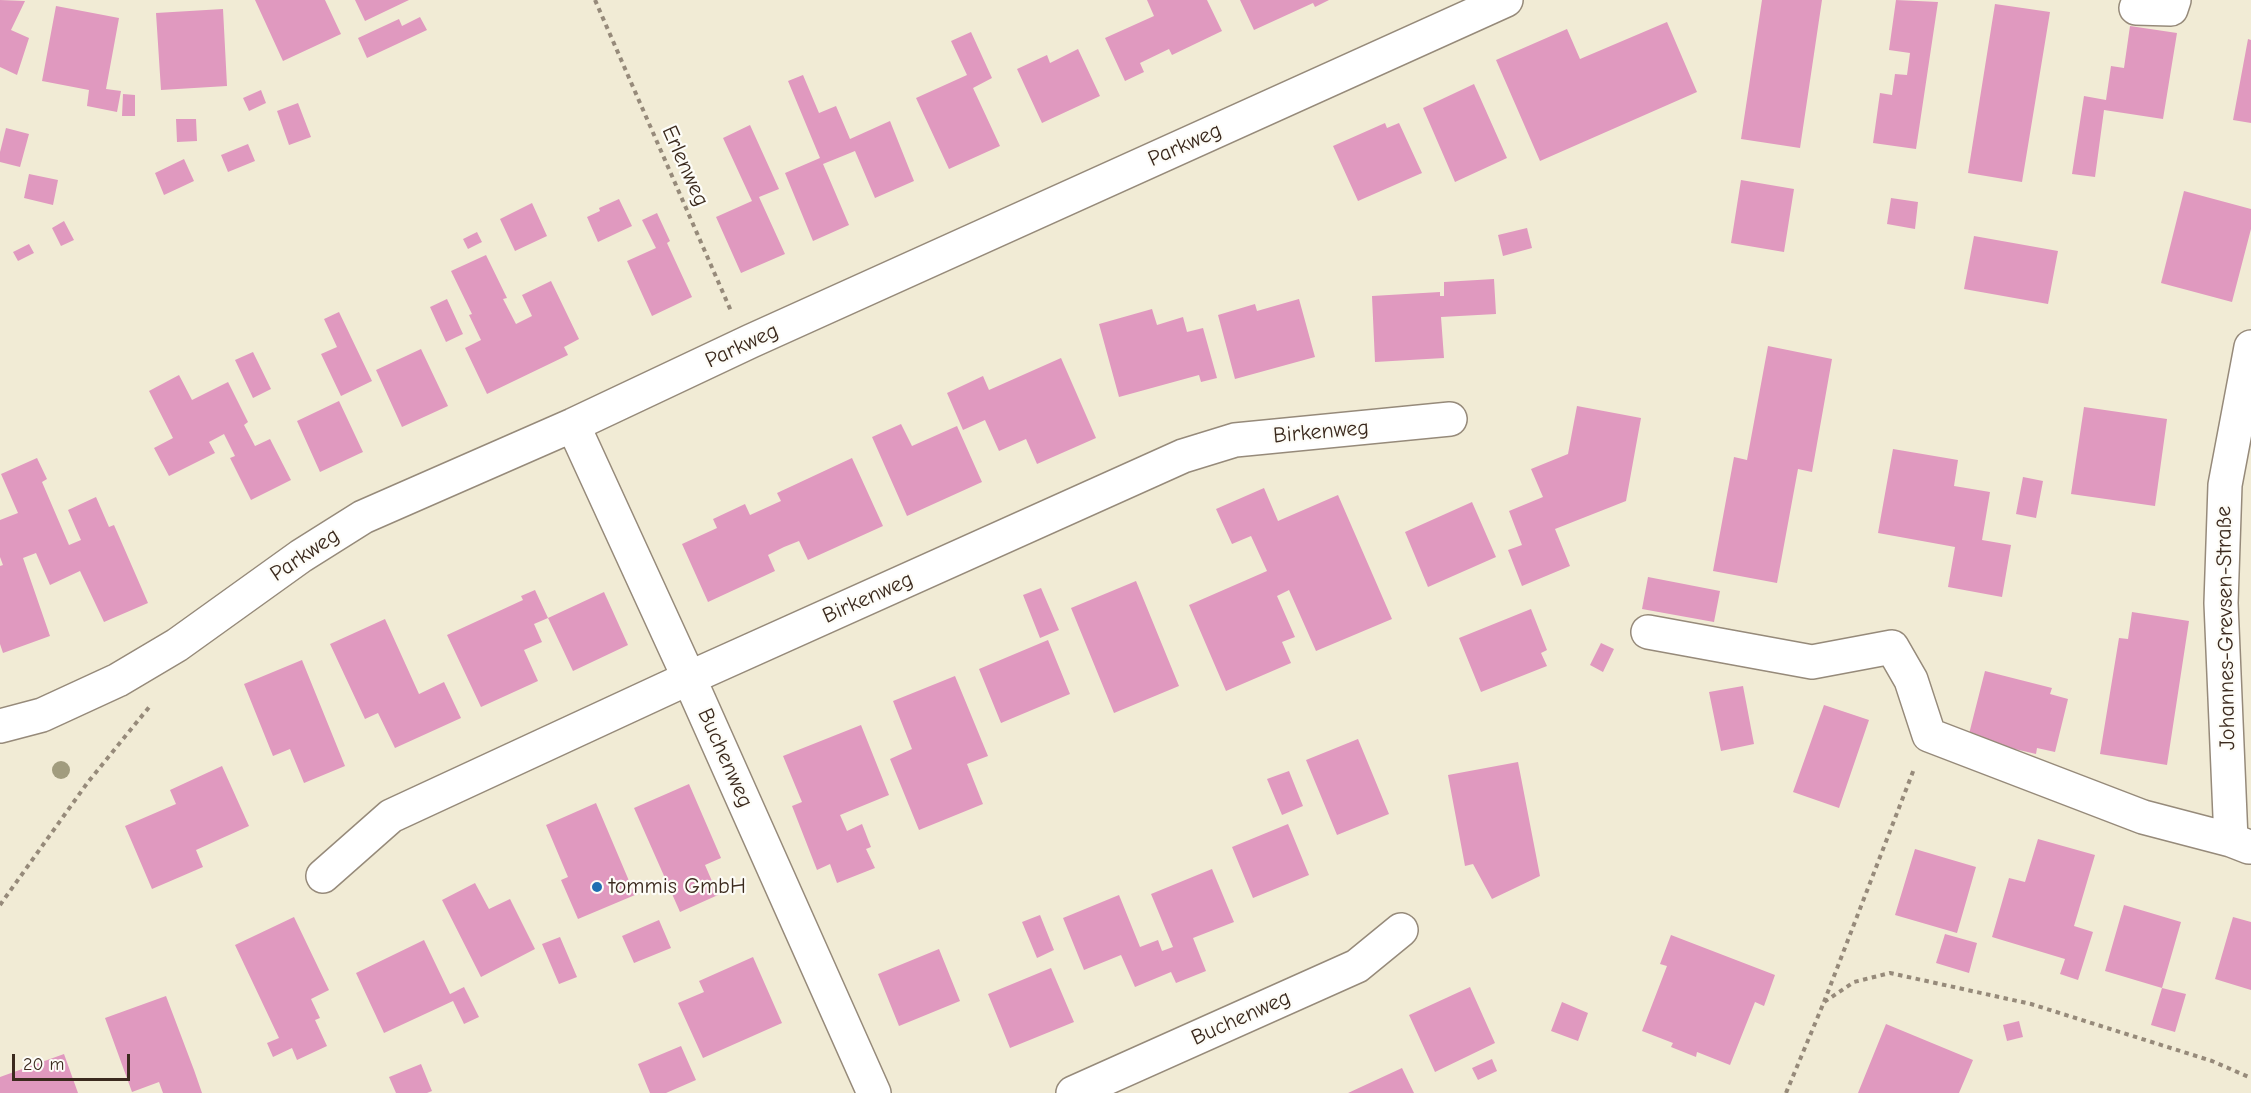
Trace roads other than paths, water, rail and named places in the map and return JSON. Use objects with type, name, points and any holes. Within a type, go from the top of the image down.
[{"type":"street","name":"Parkweg","points":[[0,726],[42,715],[118,680],[177,645],[301,556],[363,517],[573,425],[751,341],[1506,0]]},
{"type":"street","points":[[2136,8],[2171,9],[2174,0]]},
{"type":"street","name":"Johannes-Grevsen-Straße","points":[[1648,632],[1812,662],[1892,647],[1911,680],[1929,735],[2143,817],[2241,844],[2221,603],[2225,485],[2251,347]]},
{"type":"street","name":"Birkenweg","points":[[323,876],[391,816],[689,678],[1183,456],[1235,440],[1450,419]]},
{"type":"street","name":"Buchenweg","points":[[573,425],[689,678],[874,1093]]},
{"type":"street","name":"Buchenweg","points":[[1073,1093],[1357,966],[1401,930]]},
{"type":"place","name":"tommis GmbH","points":[[597,887]]}]
